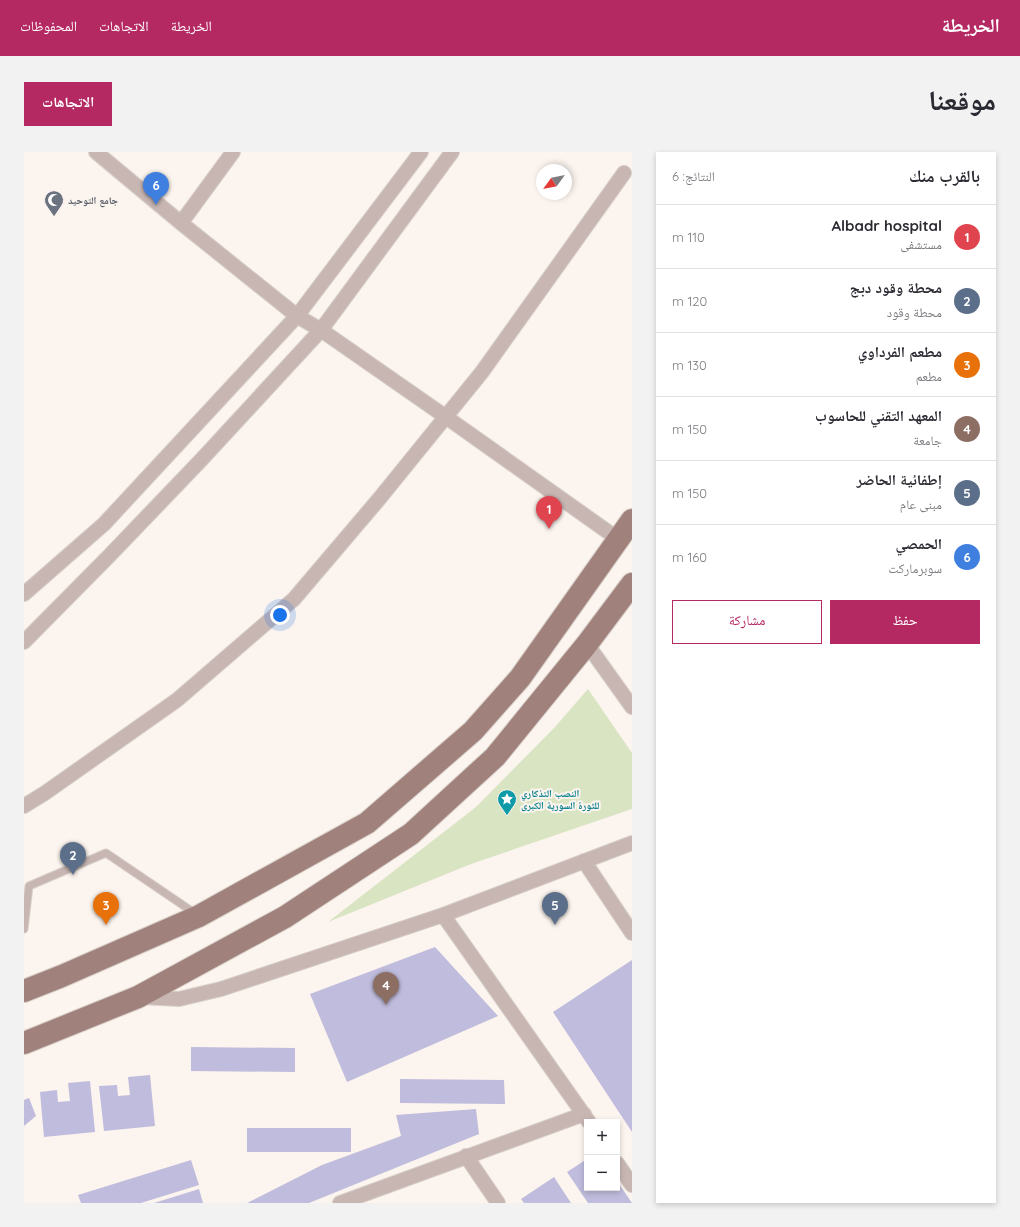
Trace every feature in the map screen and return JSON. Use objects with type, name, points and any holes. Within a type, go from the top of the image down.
[{"type":"main road","points":[[24,991],[199,916],[367,823],[473,731],[520,678],[632,520]]},
{"type":"main road","points":[[24,1043],[138,997],[285,917],[410,834],[495,757],[587,644],[632,584]]},
{"type":"street","points":[[96,152],[181,223],[297,316],[321,330],[446,416],[618,539]]},
{"type":"street","points":[[181,223],[233,152]]},
{"type":"street","points":[[24,594],[104,524],[297,316],[421,152]]},
{"type":"street","points":[[24,642],[202,460],[321,330],[452,152]]},
{"type":"street","points":[[24,806],[45,793],[177,700],[294,599],[482,372],[624,173]]},
{"type":"street","points":[[587,644],[632,707]]},
{"type":"street","points":[[138,997],[179,999],[221,989],[443,915],[584,860],[632,843]]},
{"type":"street","points":[[584,860],[632,933]]},
{"type":"street","points":[[340,1203],[364,1199],[466,1156],[586,1118],[443,915]]},
{"type":"street","points":[[466,1156],[498,1203]]},
{"type":"street","points":[[620,1167],[632,1185]]},
{"type":"lane","points":[[24,929],[29,886],[106,853],[199,916]]},
{"type":"green space","points":[[588,689],[632,753],[632,809],[471,864],[328,922],[476,807],[555,727]]},
{"type":"building","points":[[435,947],[498,1016],[347,1082],[310,994]]},
{"type":"building","points":[[632,960],[632,1132],[553,1012]]},
{"type":"building","points":[[191,1047],[295,1048],[295,1072],[191,1071]]},
{"type":"building","points":[[150,1075],[155,1126],[104,1131],[99,1086],[117,1085],[118,1096],[130,1095],[128,1077]]},
{"type":"building","points":[[400,1079],[504,1080],[505,1104],[400,1103]]},
{"type":"building","points":[[90,1081],[95,1132],[44,1137],[40,1092],[57,1090],[58,1102],[70,1101],[68,1083]]},
{"type":"building","points":[[29,1098],[36,1116],[24,1126],[24,1100]]},
{"type":"building","points":[[476,1109],[479,1134],[309,1203],[247,1203],[322,1165],[401,1136],[396,1115]]},
{"type":"building","points":[[247,1128],[351,1128],[351,1152],[247,1152]]},
{"type":"building","points":[[191,1160],[199,1185],[141,1203],[81,1203],[78,1195]]},
{"type":"building","points":[[584,1161],[584,1191],[620,1191],[620,1185],[632,1203],[588,1203],[567,1172]]},
{"type":"building","points":[[554,1177],[571,1203],[524,1203],[521,1199]]},
{"type":"building","points":[[199,1189],[203,1203],[154,1203]]},
{"type":"place","name":"الحمصي","points":[[156,205]]},
{"type":"place","name":"جامع التوحيد","points":[[54,217]]},
{"type":"place","name":"Albadr hospital","points":[[549,529]]},
{"type":"place","name":"النصب التذكاري للثورة السورية الكبرى","points":[[507,816]]},
{"type":"place","name":"محطة وقود دبج","points":[[73,875]]},
{"type":"place","name":"مطعم الفرداوي","points":[[106,925]]},
{"type":"place","name":"إطفائية الحاضر","points":[[555,925]]},
{"type":"place","name":"المعهد التقني للحاسوب","points":[[386,1005]]}]
